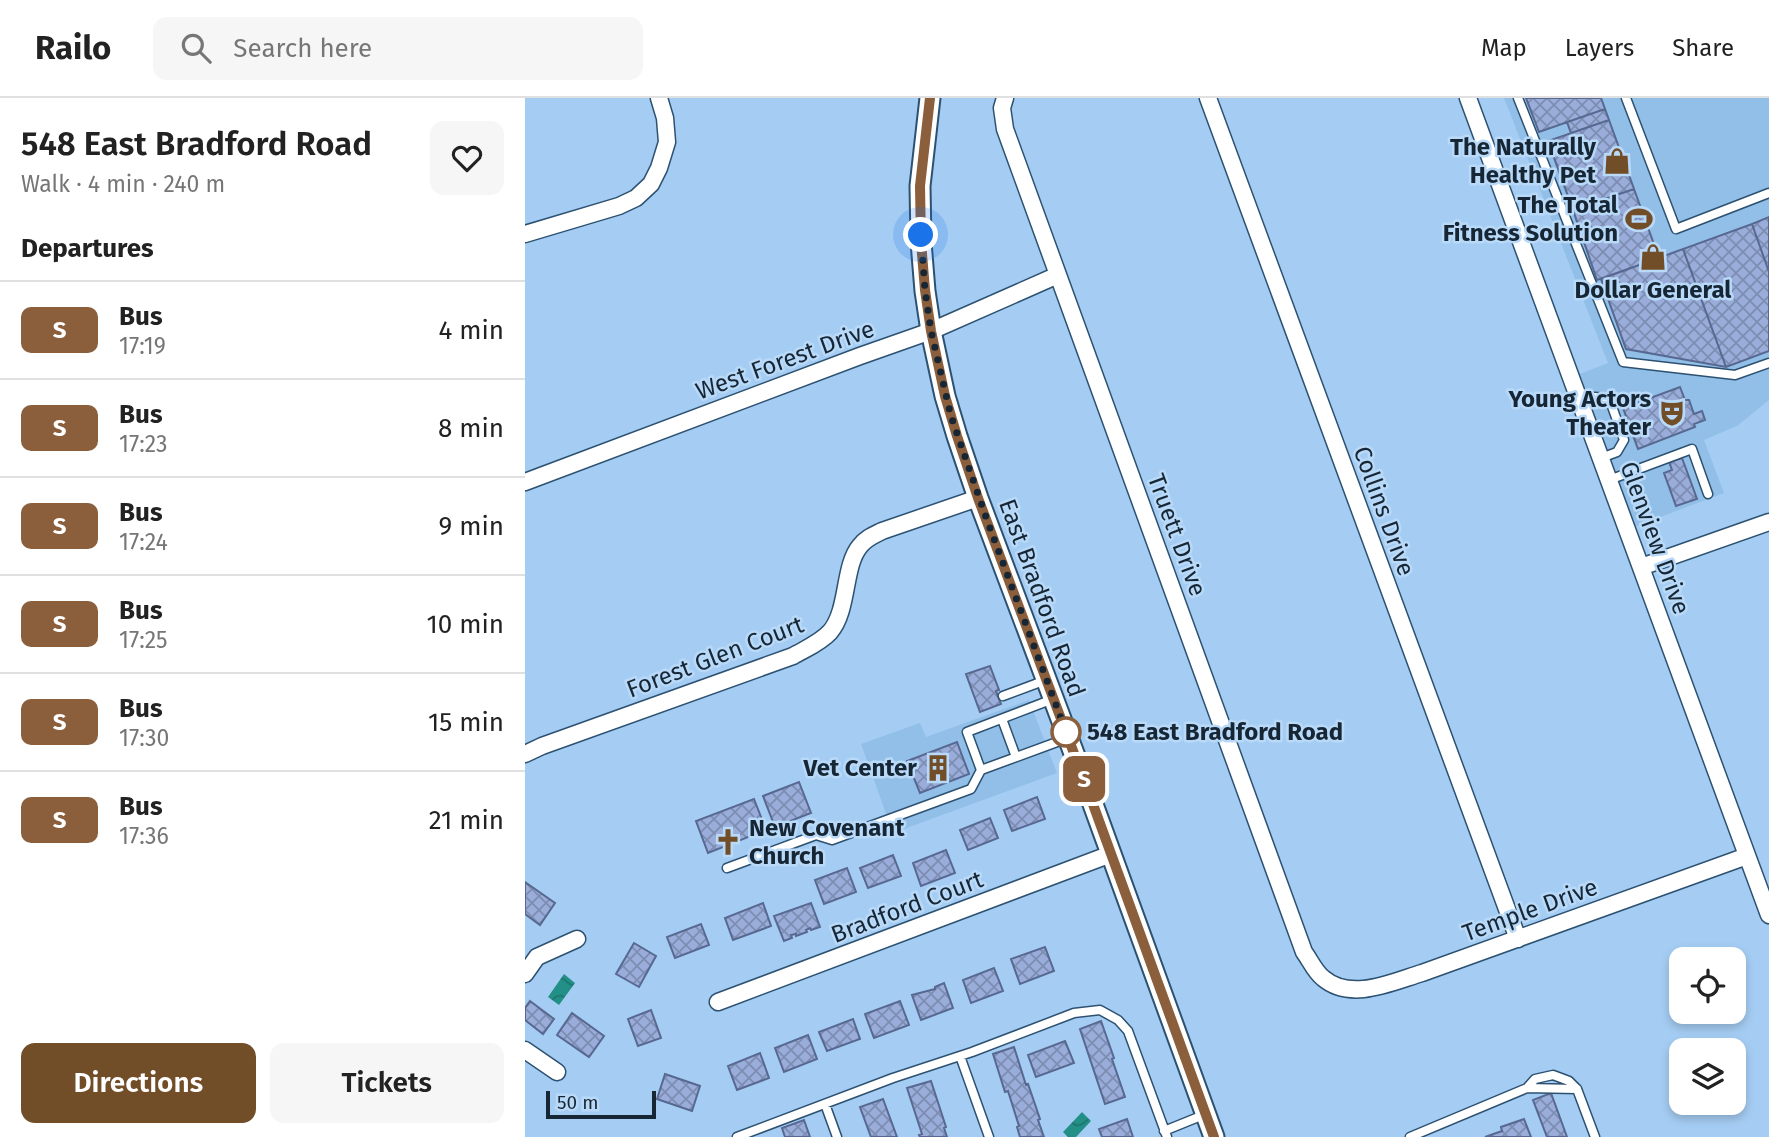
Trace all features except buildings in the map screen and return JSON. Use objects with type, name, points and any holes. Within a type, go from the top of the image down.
[{"type":"street","points":[[525,234],[618,206],[636,198],[651,184],[667,142],[665,118],[659,98]]},
{"type":"street","name":"East Bradford Road","points":[[930,98],[920,186],[921,242],[931,331],[945,396],[978,498],[1214,1137]]},
{"type":"street","name":"Truett Drive","points":[[1005,98],[1002,108],[1006,129],[1304,952],[1326,981]]},
{"type":"street","name":"Collins Drive","points":[[1208,98],[1518,939]]},
{"type":"street","name":"Glenview Drive","points":[[1468,98],[1747,856],[1765,889],[1769,915]]},
{"type":"street","name":"West Forest Drive","points":[[525,482],[931,331],[1058,275]]},
{"type":"street","name":"Forest Glen Court","points":[[525,754],[793,656],[814,645],[827,635],[839,615],[853,559],[858,547],[867,538],[882,530],[978,498]]},
{"type":"street","points":[[1641,567],[1769,522]]},
{"type":"street","name":"Bradford Court","points":[[718,1002],[1111,854]]},
{"type":"street","name":"Temple Drive","points":[[1326,981],[1349,990],[1368,989],[1422,973],[1747,856]]},
{"type":"street","points":[[525,974],[537,957],[577,939]]},
{"type":"street","points":[[525,1050],[557,1072]]},
{"type":"lane","points":[[1518,98],[1622,362],[1735,374],[1769,363]]},
{"type":"lane","points":[[1626,98],[1676,229],[1769,193]]},
{"type":"lane","points":[[1580,402],[1594,397],[1609,398],[1625,440],[1617,452],[1601,458]]},
{"type":"lane","points":[[1609,480],[1692,449],[1709,494]]},
{"type":"lane","points":[[1003,696],[1046,680]]},
{"type":"lane","points":[[981,770],[967,732],[1053,699]]},
{"type":"lane","points":[[1002,719],[1016,757]]},
{"type":"lane","points":[[727,868],[816,835],[832,840],[971,789],[981,770],[1068,737]]},
{"type":"lane","points":[[737,1137],[1074,1013],[1100,1010],[1118,1020],[1128,1031],[1165,1134],[1206,1114]]},
{"type":"lane","points":[[960,1056],[989,1137]]},
{"type":"lane","points":[[1527,1088],[1535,1079],[1553,1075],[1569,1081],[1577,1089],[1595,1137]]},
{"type":"lane","points":[[1409,1137],[1527,1088],[1577,1089]]},
{"type":"lane","points":[[825,1104],[837,1137]]},
{"type":"shaded area","points":[[1504,98],[1769,98],[1769,400],[1737,426],[1704,440],[1724,493],[1634,527],[1577,375],[1608,363]]},
{"type":"shaded area","points":[[1029,700],[1057,773],[893,833],[861,744],[920,723],[926,737]]},
{"type":"water","points":[[564,974],[575,983],[559,1005],[548,997]]},
{"type":"water","points":[[1082,1112],[1091,1121],[1076,1137],[1068,1137],[1063,1132]]},
{"type":"bus line","name":"S","points":[[930,98],[920,186],[921,242],[931,331],[945,396],[978,498],[1214,1137]]},
{"type":"place","name":"The Naturally Healthy Pet","points":[[1617,161]]},
{"type":"place","name":"The Total Fitness Solution","points":[[1639,219]]},
{"type":"place","name":"Dollar General","points":[[1653,257]]},
{"type":"place","name":"Young Actors Theater","points":[[1672,413]]},
{"type":"place","name":"548 East Bradford Road","points":[[1066,732]]},
{"type":"place","name":"Vet Center","points":[[938,768]]},
{"type":"place","name":"New Covenant Church","points":[[728,842]]},
{"type":"route","points":[[921,235],[931,331],[945,396],[987,520],[1068,737],[1066,732]]}]
